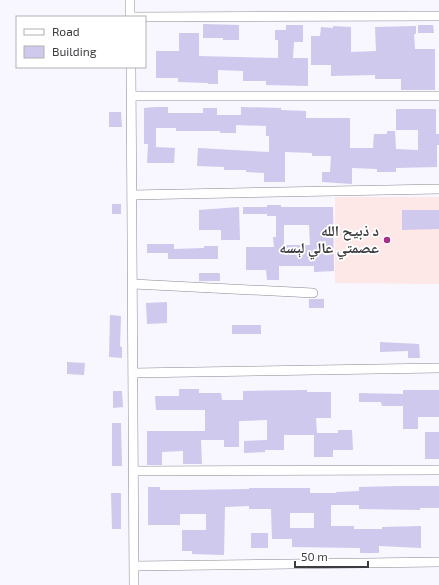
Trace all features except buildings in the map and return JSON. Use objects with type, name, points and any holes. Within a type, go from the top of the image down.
[{"type":"street","points":[[130,0],[130,16]]},
{"type":"street","points":[[146,17],[439,16]]},
{"type":"street","points":[[131,68],[134,585]]},
{"type":"street","points":[[132,96],[439,96]]},
{"type":"street","points":[[132,196],[439,189]]},
{"type":"street","points":[[133,284],[313,293]]},
{"type":"street","points":[[133,373],[439,368]]},
{"type":"street","points":[[133,471],[439,470]]},
{"type":"street","points":[[134,566],[439,562]]},
{"type":"shaded area","name":"د ذبیح الله عصمتي عالي لېسه","points":[[335,197],[439,197],[439,284],[335,283]]},
{"type":"place","name":"د ذبیح الله عصمتي عالي لېسه","points":[[387,240]]}]
